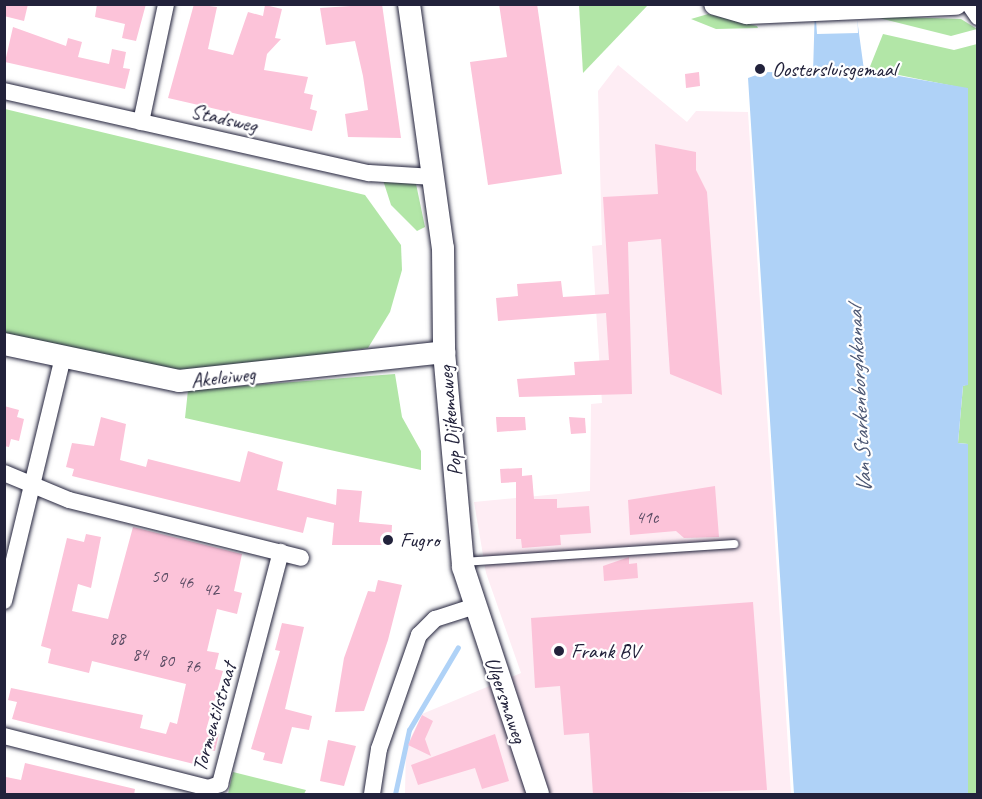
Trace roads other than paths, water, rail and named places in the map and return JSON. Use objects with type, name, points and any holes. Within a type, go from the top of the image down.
[{"type":"street","points":[[141,122],[166,4]]},
{"type":"street","name":"Pop Dijkemaweg","points":[[409,4],[443,248],[444,352],[462,562],[475,606]]},
{"type":"street","points":[[715,4],[747,14],[956,4]]},
{"type":"street","points":[[969,4],[978,17]]},
{"type":"street","name":"Stadsweg","points":[[4,91],[369,173],[434,177]]},
{"type":"street","name":"Akeleiweg","points":[[4,344],[179,381],[444,352]]},
{"type":"street","points":[[4,601],[10,554],[35,487],[63,358]]},
{"type":"street","points":[[4,473],[35,487],[301,558]]},
{"type":"street","name":"Tormentilstraat","points":[[4,736],[207,788],[220,784],[281,552]]},
{"type":"street","points":[[372,795],[379,749],[419,635],[435,619],[475,606]]},
{"type":"street","name":"Ulgersmaweg","points":[[475,606],[538,795]]},
{"type":"lane","points":[[462,562],[734,544]]},
{"type":"water","name":"Van Starkenborghkanaal","points":[[855,4],[864,70],[968,88],[968,385],[963,386],[958,443],[968,444],[968,794],[794,794],[748,78],[765,72],[813,73],[815,5]]},
{"type":"waterway","points":[[395,794],[409,730],[458,647]]},
{"type":"place","name":"Oostersluisgemaal","points":[[760,69]]},
{"type":"place","name":"Fugro","points":[[388,540]]},
{"type":"place","name":"Frank BV","points":[[559,651]]}]
